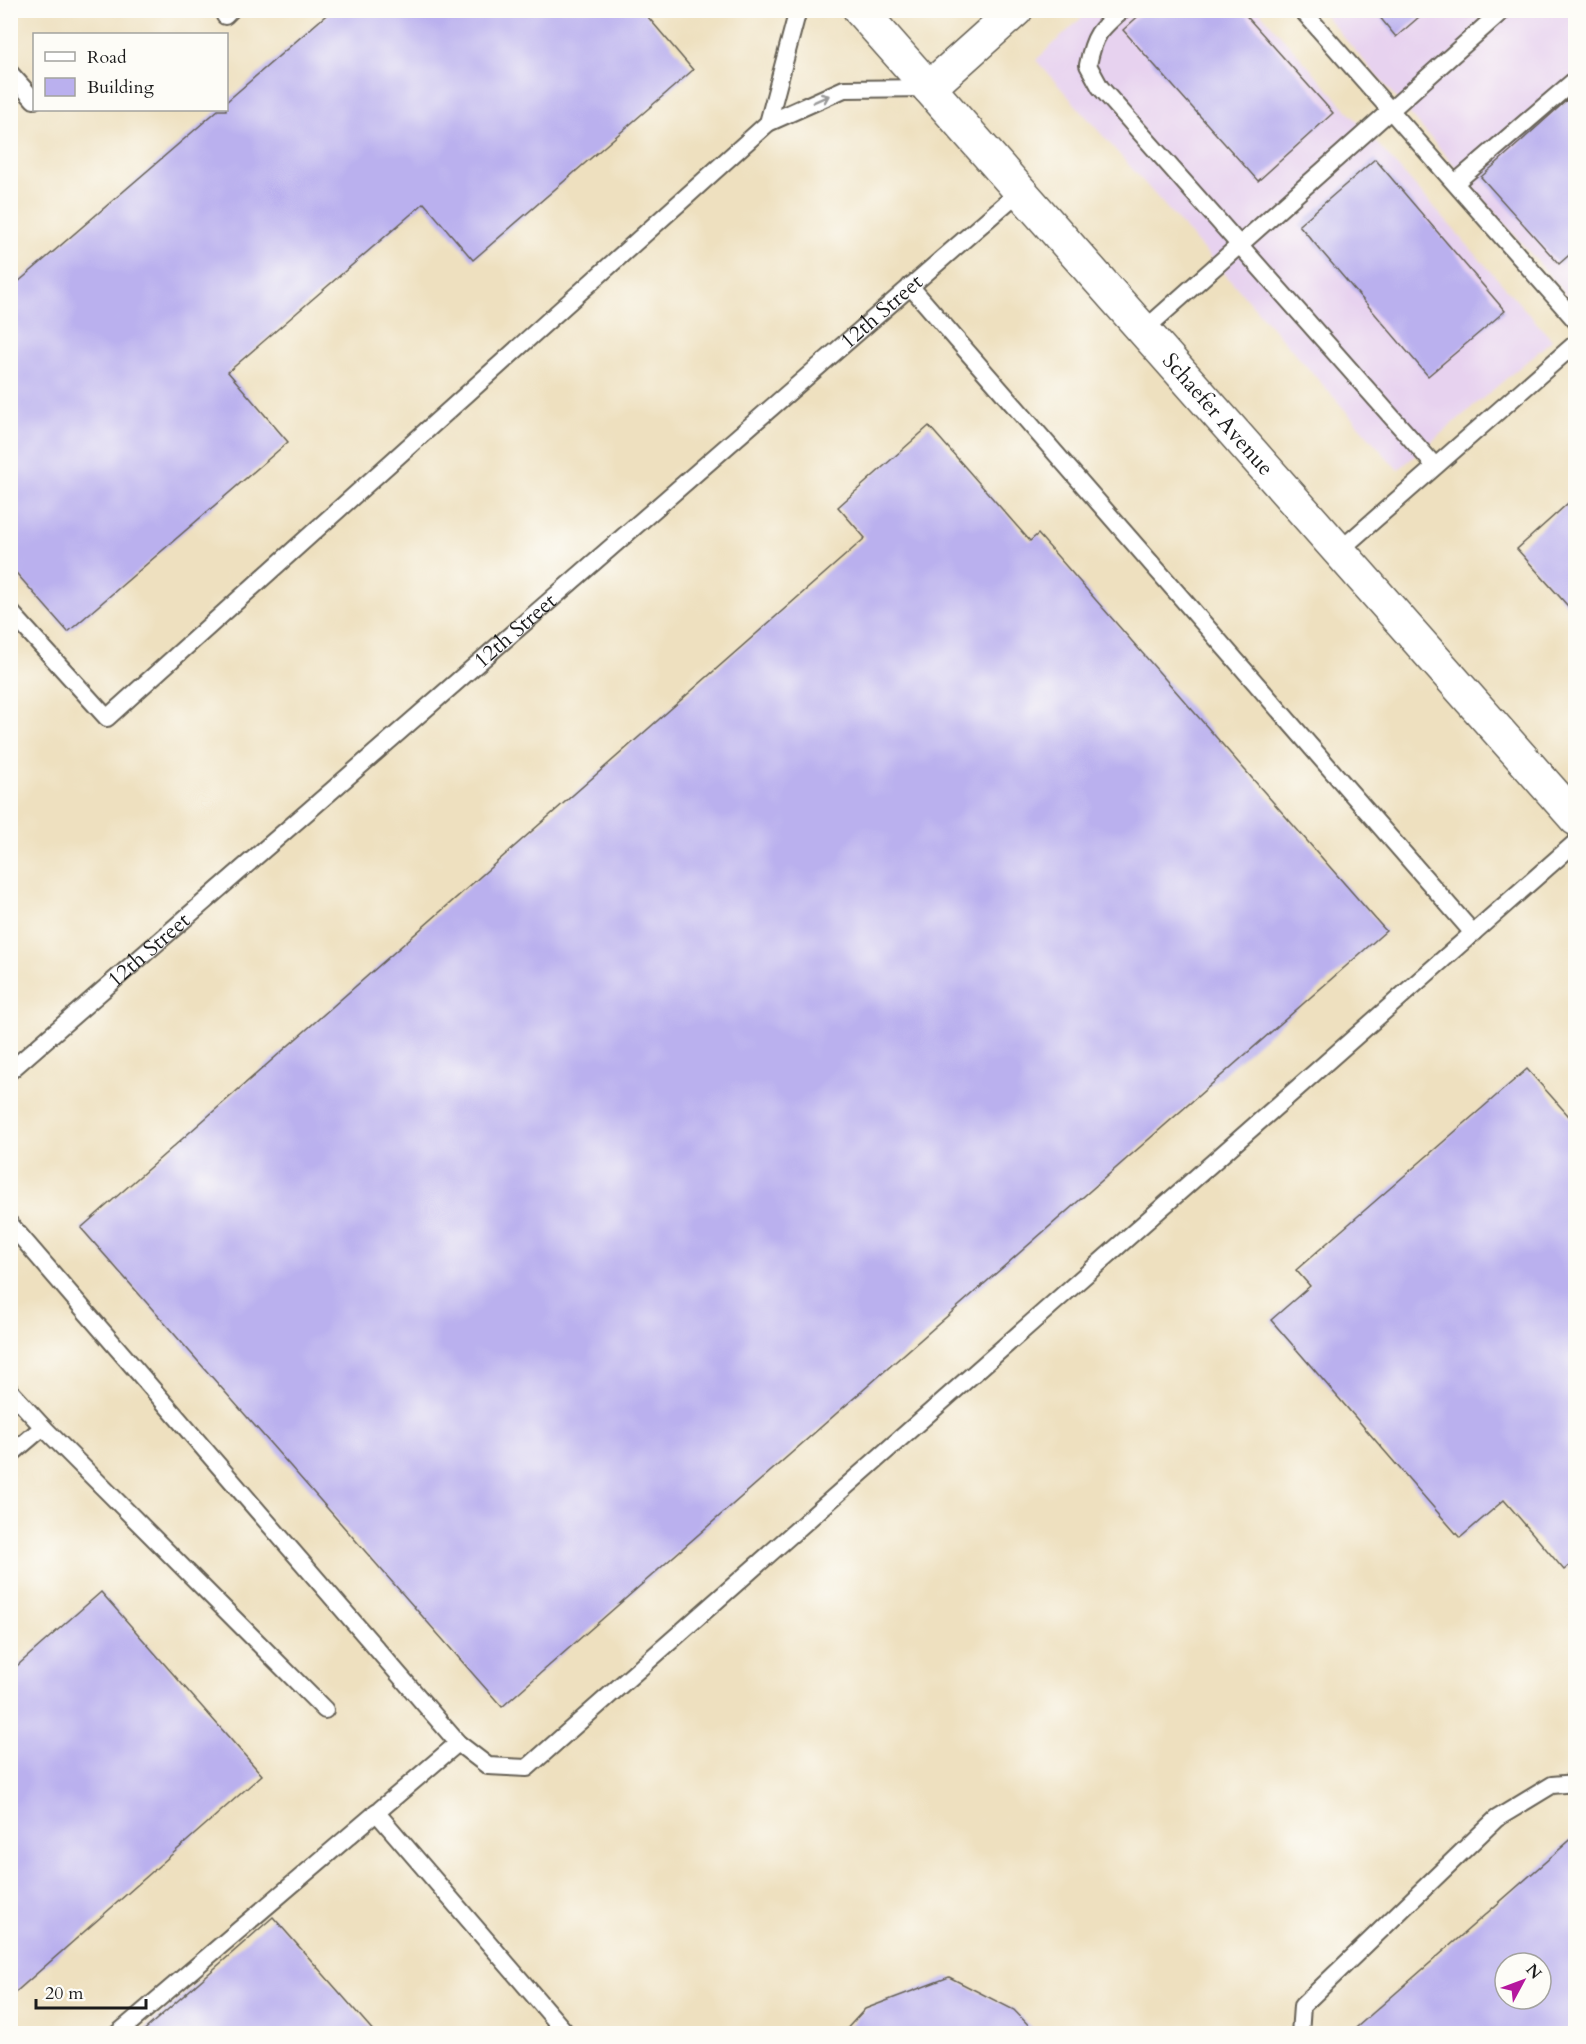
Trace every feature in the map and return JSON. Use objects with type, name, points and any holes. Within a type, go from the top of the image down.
[{"type":"street","name":"Schaefer Avenue","points":[[860,10],[1575,819]]},
{"type":"street","points":[[929,88],[1016,10]]},
{"type":"lane","points":[[768,123],[798,10]]},
{"type":"lane","points":[[1122,10],[1107,23],[1093,41],[1088,65],[1100,87],[1435,466]]},
{"type":"lane","points":[[1302,10],[1575,321]]},
{"type":"lane","points":[[1143,331],[1503,10]]},
{"type":"lane","points":[[10,73],[33,99]]},
{"type":"lane","points":[[1455,183],[1575,79]]},
{"type":"lane","points":[[10,610],[107,718],[768,123],[844,89],[929,88]]},
{"type":"lane","name":"12th Street","points":[[10,1071],[1020,191]]},
{"type":"lane","points":[[910,286],[1473,933]]},
{"type":"lane","points":[[1339,551],[1575,343]]},
{"type":"lane","points":[[10,1224],[458,1743],[488,1766],[527,1768],[1575,843]]},
{"type":"lane","points":[[10,1390],[43,1427],[325,1710]]},
{"type":"lane","points":[[10,1455],[43,1427]]},
{"type":"lane","points":[[117,2034],[458,1743]]},
{"type":"lane","points":[[1300,2034],[1302,2006],[1496,1819],[1552,1785],[1575,1783]]},
{"type":"lane","points":[[375,1812],[567,2034]]},
{"type":"shaded area","points":[[1089,11],[1259,11],[1552,340],[1398,470],[1036,60]]},
{"type":"shaded area","points":[[1321,11],[1575,11],[1575,305]]},
{"type":"building","points":[[332,10],[642,10],[693,70],[473,260],[424,203],[228,372],[288,442],[68,632],[10,566],[10,289],[217,111],[228,111],[228,100]]},
{"type":"building","points":[[1145,10],[1241,10],[1333,113],[1258,181],[1123,30]]},
{"type":"building","points":[[1374,10],[1427,10],[1396,37]]},
{"type":"building","points":[[1576,92],[1576,249],[1559,264],[1481,177]]},
{"type":"building","points":[[1375,159],[1505,311],[1428,376],[1299,225]]},
{"type":"building","points":[[929,426],[1030,541],[1038,534],[1386,931],[502,1707],[81,1228],[865,538],[838,507]]},
{"type":"building","points":[[1576,496],[1576,615],[1517,549]]},
{"type":"building","points":[[1527,1069],[1576,1124],[1576,1560],[1564,1570],[1504,1500],[1460,1538],[1271,1320],[1310,1286],[1296,1270]]},
{"type":"building","points":[[101,1592],[262,1775],[10,1997],[10,1672]]},
{"type":"building","points":[[1576,1835],[1576,2034],[1349,2034]]},
{"type":"building","points":[[273,1917],[376,2034],[140,2034]]},
{"type":"building","points":[[949,1977],[1014,2010],[1037,2034],[842,2034],[865,2009]]}]
